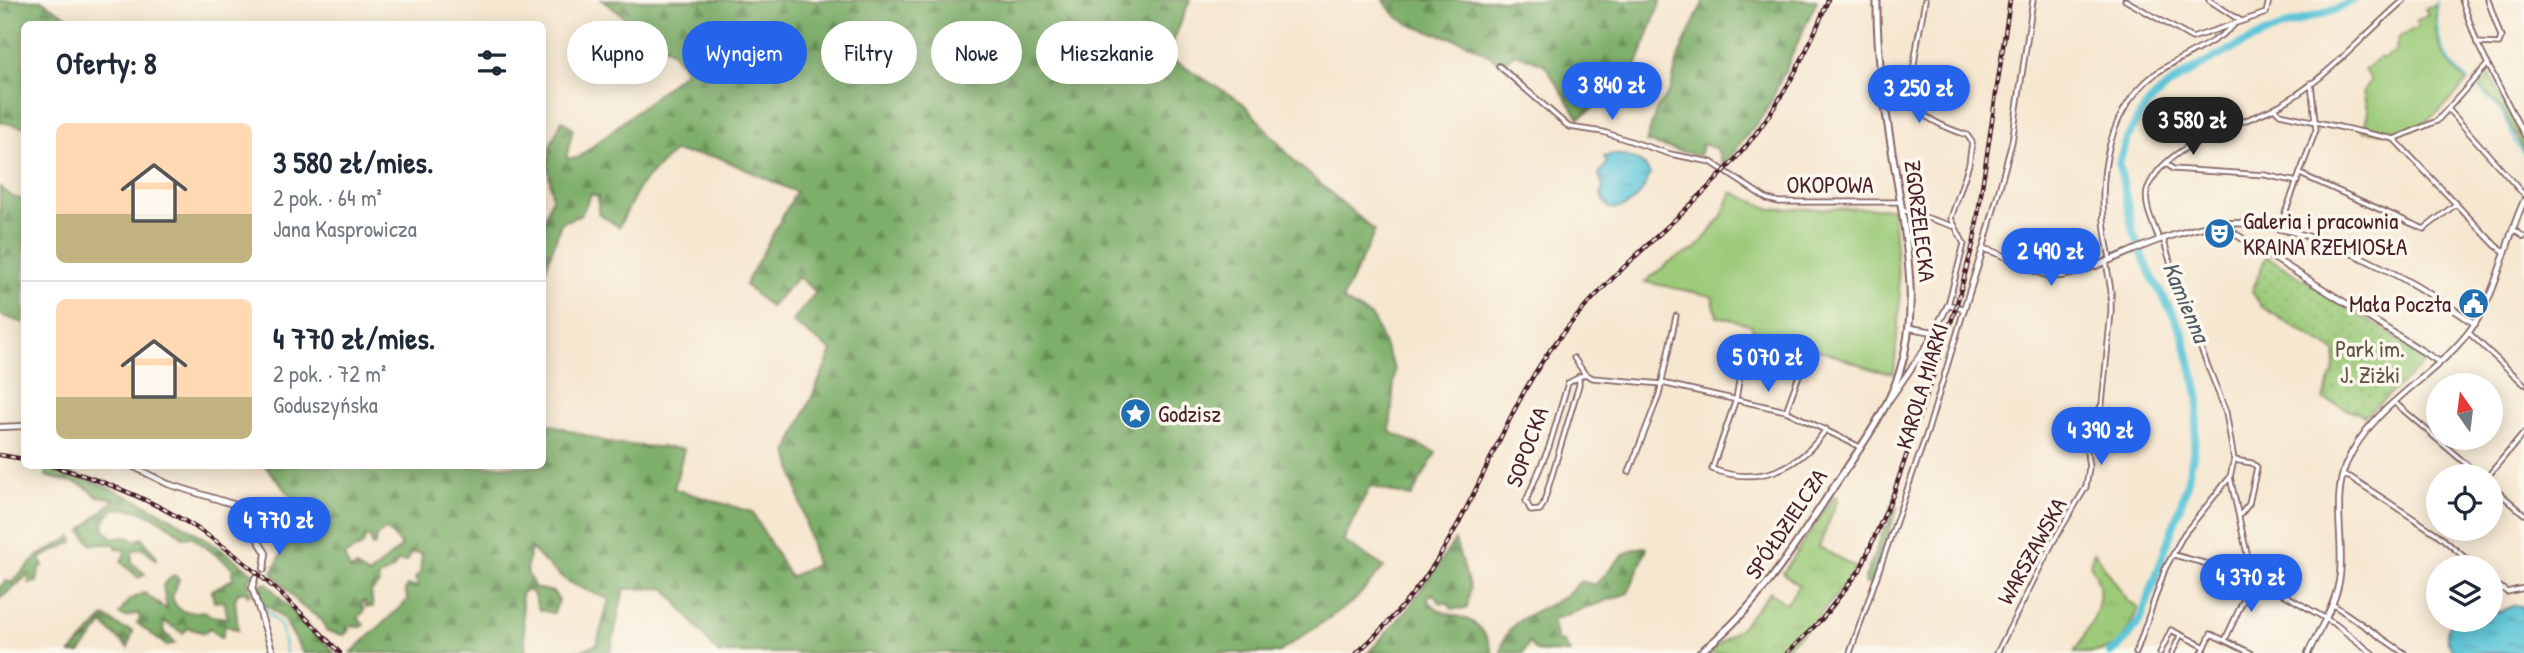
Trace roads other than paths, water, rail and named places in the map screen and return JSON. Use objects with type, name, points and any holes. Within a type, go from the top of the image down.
[{"type":"main road","name":"ZGORZELECKA","points":[[1877,0],[1880,57],[1911,277],[1910,328],[1905,352],[1887,402]]},
{"type":"main road","name":"SPÓŁDZIELCZA","points":[[1699,653],[1735,622],[1760,594],[1860,447],[1887,402]]},
{"type":"street","points":[[1887,402],[1903,384],[1948,305],[1964,244],[1951,218],[1969,164],[1972,142],[1967,135],[1920,112],[1914,103],[1913,85],[1925,0]]},
{"type":"street","name":"KAROLA MIARKI","points":[[1850,653],[1928,430],[1983,249],[2012,142],[2033,0]]},
{"type":"street","points":[[2125,0],[2188,37],[2233,26],[2266,13],[2269,0]]},
{"type":"street","points":[[2209,0],[2241,21]]},
{"type":"street","points":[[2136,653],[2164,573],[2184,534],[2230,477],[2234,460],[2226,412],[2159,239],[2147,194],[2152,182],[2167,164],[2192,144],[2274,108],[2311,83],[2404,0]]},
{"type":"street","points":[[2462,0],[2477,43],[2524,135]]},
{"type":"street","points":[[2477,43],[2499,44],[2501,37],[2488,0]]},
{"type":"street","name":"WARSZAWSKA","points":[[1997,653],[2053,542],[2086,487],[2089,468],[2085,436],[2102,404],[2111,313],[2112,291],[2103,220],[2102,177],[2124,112],[2135,93],[2157,73],[2204,48],[2233,26]]},
{"type":"street","points":[[2394,139],[2431,124],[2449,110],[2488,64]]},
{"type":"street","name":"OKOPOWA","points":[[1499,66],[1569,127],[1603,132],[1670,154],[1711,162],[1767,199],[1779,202],[1900,202]]},
{"type":"street","points":[[2279,229],[2316,122],[2311,83]]},
{"type":"street","points":[[2274,108],[2280,114],[2394,139],[2505,252]]},
{"type":"street","points":[[2449,110],[2524,195]]},
{"type":"street","points":[[2167,164],[2175,169],[2265,175],[2297,182]]},
{"type":"street","points":[[2300,174],[2424,229],[2456,204]]},
{"type":"street","points":[[2308,653],[2332,604],[2341,572],[2339,505],[2343,476],[2366,430],[2475,324],[2524,201]]},
{"type":"street","name":"OKOPOWA","points":[[1901,210],[1953,226]]},
{"type":"street","points":[[1983,249],[2052,276],[2069,274],[2159,239],[2220,224],[2279,229],[2312,238],[2378,267],[2475,324]]},
{"type":"street","points":[[2220,224],[2438,362]]},
{"type":"street","points":[[2513,229],[2524,237]]},
{"type":"street","points":[[1948,305],[1964,309]]},
{"type":"street","points":[[1629,472],[1662,384],[1676,316]]},
{"type":"street","points":[[1910,328],[1934,331]]},
{"type":"street","points":[[2469,332],[2524,384]]},
{"type":"street","points":[[1745,346],[1736,398],[1712,469],[1743,478],[1777,470],[1801,455],[1826,429]]},
{"type":"street","points":[[1574,358],[1585,374],[1602,380],[1662,384],[1736,398],[1786,411],[1860,447]]},
{"type":"street","points":[[1786,411],[1802,367]]},
{"type":"street","points":[[1579,376],[1585,374]]},
{"type":"street","name":"SOPOCKA","points":[[1579,376],[1579,385],[1543,505],[1540,510],[1531,511],[1525,503],[1549,447],[1568,383],[1579,376]]},
{"type":"street","points":[[2393,401],[2466,464]]},
{"type":"street","points":[[0,427],[21,426]]},
{"type":"street","points":[[2498,464],[2524,433]]},
{"type":"street","points":[[2234,460],[2252,463],[2257,467],[2249,504],[2240,515]]},
{"type":"street","points":[[138,469],[168,484],[236,505],[266,553],[264,569]]},
{"type":"street","points":[[2343,476],[2350,477],[2426,527]]},
{"type":"street","points":[[2225,640],[2253,576],[2242,540],[2240,515],[2230,477]]},
{"type":"street","points":[[2503,496],[2524,514]]},
{"type":"street","points":[[2445,541],[2462,555]]},
{"type":"street","points":[[2174,555],[2253,576],[2325,619],[2372,653]]},
{"type":"street","points":[[255,579],[252,589],[273,653]]},
{"type":"street","points":[[2503,589],[2507,592],[2524,588]]},
{"type":"street","points":[[2332,604],[2404,653]]},
{"type":"street","points":[[2160,653],[2171,630],[2205,647]]},
{"type":"street","points":[[2202,653],[2211,634],[2251,653]]},
{"type":"street","points":[[2172,653],[2180,635]]},
{"type":"water","points":[[1613,154],[1640,162],[1650,175],[1635,200],[1623,207],[1609,208],[1601,195],[1603,186],[1599,174],[1607,163],[1604,157]]},
{"type":"water","points":[[2515,605],[2524,607],[2524,653],[2454,653],[2447,632],[2503,632],[2503,611]]},
{"type":"waterway","name":"Kamienna","points":[[2110,653],[2132,632],[2146,605],[2185,492],[2193,455],[2199,398],[2183,333],[2150,273],[2133,232],[2119,163],[2126,143],[2142,112],[2164,89],[2178,80],[2254,39],[2353,0]]},
{"type":"waterway","points":[[2436,0],[2438,31],[2443,47],[2451,62],[2468,80]]},
{"type":"waterway","points":[[2474,83],[2502,112],[2516,144],[2524,155]]},
{"type":"waterway","points":[[255,583],[263,607],[281,626],[286,653]]},
{"type":"tunnel","points":[[255,578],[264,569]]},
{"type":"railway","points":[[1357,653],[1385,626],[1433,566],[1465,510],[1523,394],[1550,350],[1570,324],[1614,277],[1747,146],[1787,86],[1828,0]]},
{"type":"railway","points":[[1787,653],[1822,619],[1860,570],[1893,495],[1956,307],[1974,241],[2010,0]]},
{"type":"railway","points":[[0,455],[21,458]]},
{"type":"railway","points":[[61,469],[138,496],[210,537],[275,589],[340,653]]},
{"type":"place","name":"Galeria i pracownia KRAINA RZEMIOSŁA","points":[[2220,234]]},
{"type":"place","name":"Mała Poczta","points":[[2474,304]]},
{"type":"place","name":"Godzisz","points":[[1135,414]]},
{"type":"park label","name":"Park im. J. Ziżki","points":[[2370,362]]}]
